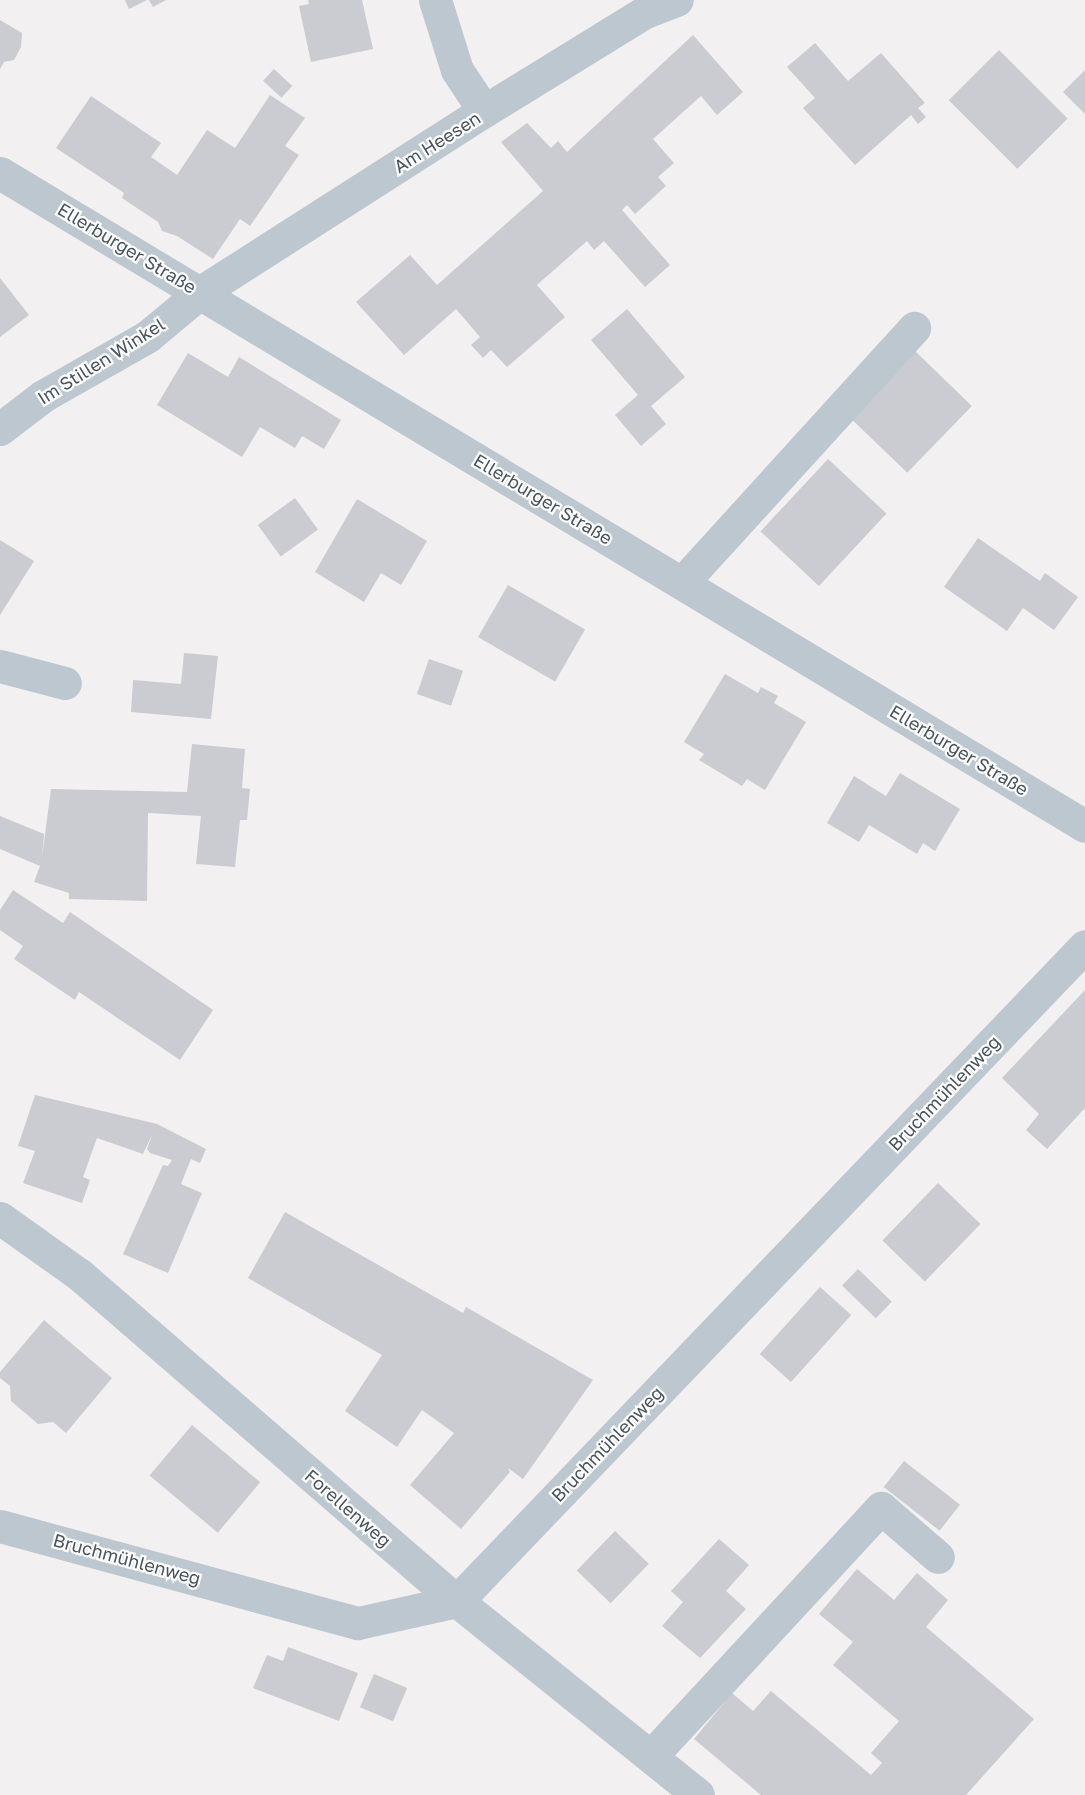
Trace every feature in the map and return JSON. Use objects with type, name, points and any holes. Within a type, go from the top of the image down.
[{"type":"street","points":[[435,0],[457,70],[484,111]]},
{"type":"street","name":"Am Heesen","points":[[201,292],[484,111],[645,12],[677,0]]},
{"type":"street","name":"Ellerburger Straße","points":[[0,173],[1085,826]]},
{"type":"street","name":"Im Stillen Winkel","points":[[0,429],[42,396],[148,336],[201,292]]},
{"type":"street","points":[[682,583],[914,328]]},
{"type":"street","points":[[0,666],[65,683]]},
{"type":"street","name":"Bruchmühlenweg","points":[[0,1526],[358,1623],[457,1601],[1085,946]]},
{"type":"street","name":"Forellenweg","points":[[0,1218],[80,1275],[457,1601],[652,1755],[698,1795]]},
{"type":"street","points":[[652,1755],[881,1508],[938,1557]]},
{"type":"building","points":[[125,0],[147,0],[129,9]]},
{"type":"building","points":[[149,0],[166,0],[153,7]]},
{"type":"building","points":[[308,0],[362,0],[373,49],[311,62],[299,6],[309,4]]},
{"type":"building","points":[[0,20],[22,33],[21,47],[14,60],[4,62],[0,69]]},
{"type":"building","points":[[693,35],[743,92],[717,115],[701,96],[653,139],[674,163],[658,177],[666,186],[635,214],[627,205],[622,210],[670,265],[645,287],[604,241],[594,250],[587,241],[537,285],[565,317],[507,367],[491,350],[483,358],[471,345],[480,337],[456,309],[404,355],[356,302],[410,255],[437,285],[543,191],[501,142],[527,123],[551,148],[558,141],[567,152]]},
{"type":"building","points":[[815,43],[848,81],[881,53],[925,103],[918,108],[926,117],[918,124],[911,115],[855,165],[803,108],[815,98],[787,67]]},
{"type":"building","points":[[999,50],[1068,119],[1017,169],[949,100]]},
{"type":"building","points":[[274,69],[292,86],[281,98],[263,81]]},
{"type":"building","points":[[1085,70],[1085,114],[1063,92]]},
{"type":"building","points":[[270,95],[305,118],[285,146],[299,155],[250,226],[240,219],[213,259],[177,236],[162,231],[158,222],[122,198],[124,193],[56,148],[91,96],[161,143],[151,157],[177,175],[207,130],[235,148]]},
{"type":"building","points":[[0,278],[29,315],[0,337]]},
{"type":"building","points":[[627,309],[685,377],[651,406],[666,424],[641,446],[615,415],[638,395],[591,340]]},
{"type":"building","points":[[915,351],[972,406],[907,473],[850,418]]},
{"type":"building","points":[[188,353],[228,377],[239,357],[341,420],[324,449],[302,436],[295,448],[260,427],[242,457],[157,405]]},
{"type":"building","points":[[828,459],[887,514],[819,586],[760,531]]},
{"type":"building","points":[[295,498],[318,530],[281,557],[258,525]]},
{"type":"building","points":[[357,499],[427,541],[401,585],[381,573],[364,602],[315,572]]},
{"type":"building","points":[[978,538],[1040,581],[1045,573],[1078,597],[1054,630],[1023,608],[1007,631],[944,587]]},
{"type":"building","points":[[0,540],[34,561],[0,615]]},
{"type":"building","points":[[508,585],[585,630],[555,681],[478,637]]},
{"type":"building","points":[[184,653],[218,656],[211,719],[131,712],[133,680],[181,684]]},
{"type":"building","points":[[429,659],[463,671],[451,706],[417,694]]},
{"type":"building","points":[[725,674],[758,693],[761,687],[778,696],[774,703],[806,722],[765,790],[747,779],[742,786],[699,760],[704,754],[684,742]]},
{"type":"building","points":[[192,744],[245,749],[242,788],[250,789],[247,820],[240,820],[235,867],[196,864],[201,816],[148,813],[147,901],[69,899],[69,893],[34,882],[40,866],[0,849],[0,816],[44,834],[42,857],[51,789],[187,792]]},
{"type":"building","points":[[900,773],[960,809],[935,851],[923,843],[917,854],[869,825],[859,842],[827,823],[854,776],[886,796]]},
{"type":"building","points":[[13,890],[63,923],[70,912],[213,1010],[180,1060],[79,992],[75,1000],[14,959],[23,946],[0,930],[0,910]]},
{"type":"building","points":[[1085,990],[1085,1108],[1047,1149],[1026,1130],[1039,1114],[1002,1078]]},
{"type":"building","points":[[35,1095],[157,1124],[206,1149],[200,1163],[191,1159],[181,1184],[202,1193],[168,1273],[123,1254],[163,1165],[168,1166],[172,1160],[150,1153],[147,1149],[152,1135],[143,1154],[97,1138],[83,1177],[90,1180],[82,1203],[23,1183],[35,1151],[18,1146]]},
{"type":"building","points":[[938,1183],[980,1224],[925,1282],[882,1241]]},
{"type":"building","points":[[285,1212],[463,1313],[466,1307],[593,1380],[523,1479],[508,1468],[510,1472],[461,1529],[410,1485],[454,1433],[422,1410],[397,1447],[345,1411],[382,1355],[248,1278]]},
{"type":"building","points":[[858,1269],[892,1302],[876,1318],[842,1286]]},
{"type":"building","points":[[820,1287],[851,1315],[791,1382],[760,1354]]},
{"type":"building","points":[[44,1320],[112,1378],[66,1433],[53,1422],[38,1424],[11,1401],[10,1386],[0,1378],[0,1372]]},
{"type":"building","points":[[192,1425],[260,1482],[218,1533],[150,1476]]},
{"type":"building","points":[[904,1461],[960,1505],[940,1531],[884,1487]]},
{"type":"building","points":[[615,1531],[649,1564],[611,1603],[577,1571]]},
{"type":"building","points":[[719,1539],[749,1565],[726,1591],[746,1609],[700,1658],[662,1626],[683,1602],[671,1591]]},
{"type":"building","points":[[857,1569],[894,1600],[917,1573],[948,1600],[926,1627],[1034,1719],[966,1795],[761,1795],[694,1739],[732,1693],[753,1711],[771,1691],[871,1775],[882,1763],[871,1753],[899,1721],[833,1665],[853,1642],[819,1614]]},
{"type":"building","points":[[288,1647],[358,1673],[339,1721],[253,1688],[267,1655],[283,1661]]},
{"type":"building","points":[[374,1674],[407,1688],[393,1721],[360,1707]]}]
